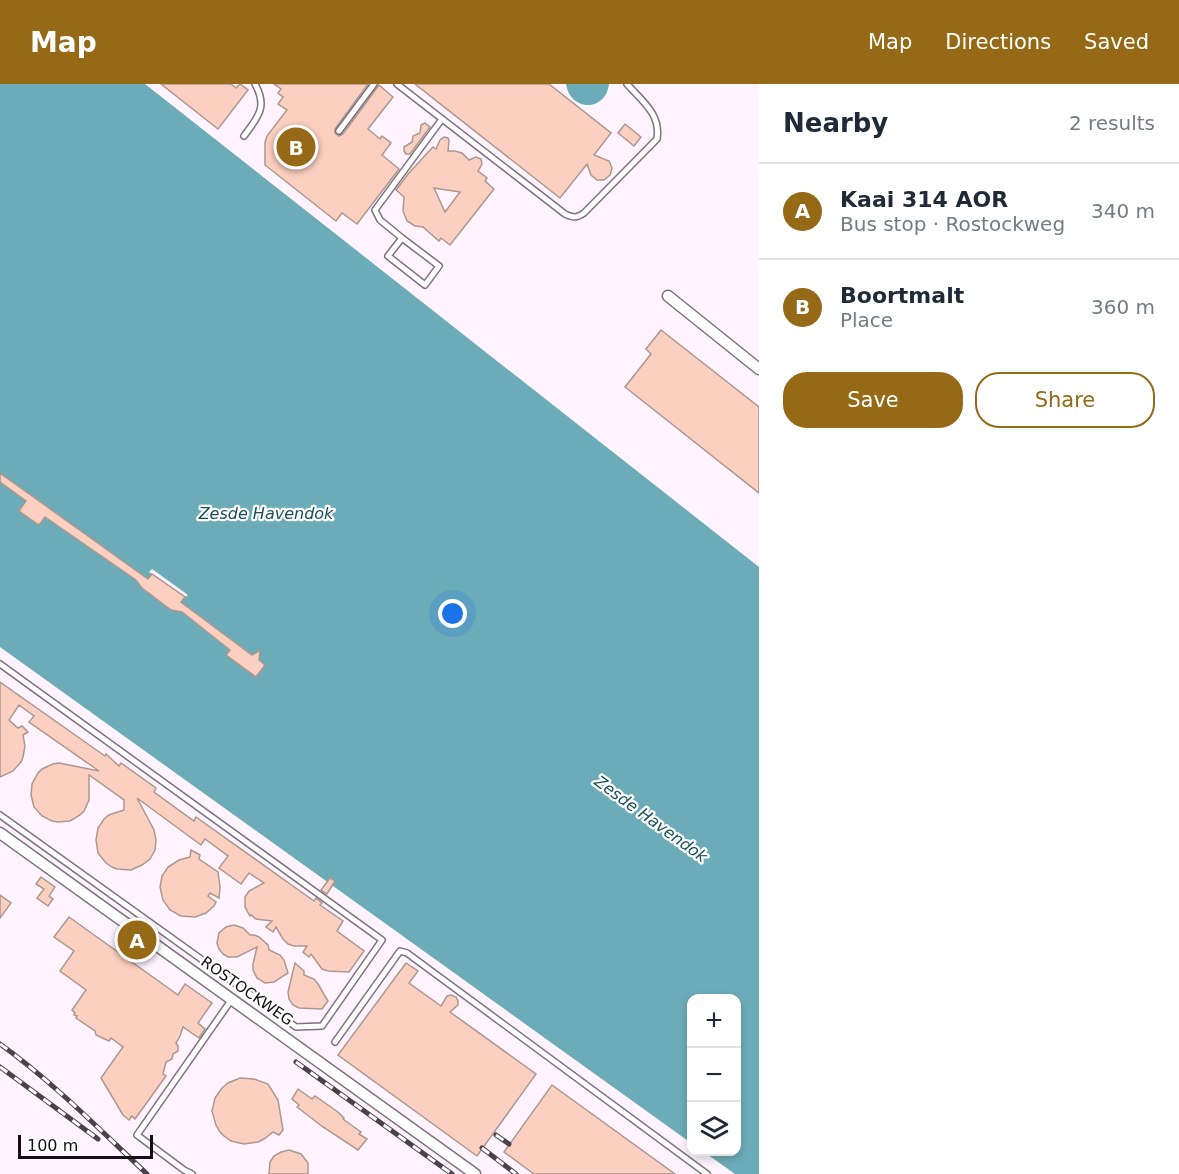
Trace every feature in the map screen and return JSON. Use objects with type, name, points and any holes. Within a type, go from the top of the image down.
[{"type":"street","points":[[668,296],[759,369]]},
{"type":"street","name":"ROSTOCKWEG","points":[[0,833],[475,1174]]},
{"type":"lane","points":[[244,136],[261,112],[260,95],[255,84]]},
{"type":"lane","points":[[339,131],[374,84]]},
{"type":"lane","points":[[397,84],[571,217],[578,217],[584,213],[657,139],[657,121],[627,84]]},
{"type":"lane","points":[[402,238],[388,256],[424,285],[439,266],[380,220],[375,210],[442,119]]},
{"type":"lane","points":[[0,664],[382,939],[322,1026],[296,1027],[0,815]]},
{"type":"lane","points":[[335,1042],[400,951],[407,953],[707,1174]]},
{"type":"lane","points":[[192,1174],[136,1135],[232,999]]},
{"type":"water","name":"Zesde Havendok","points":[[0,84],[145,84],[759,567],[759,1174],[735,1174],[710,1156],[741,1156],[741,994],[687,994],[687,1140],[0,647]]},
{"type":"water","points":[[566,84],[609,84],[602,100],[588,105],[574,100]]},
{"type":"pier","points":[[152,569],[188,595],[185,597],[149,572]]},
{"type":"building","points":[[161,84],[231,84],[236,88],[240,84],[248,90],[218,129]]},
{"type":"building","points":[[274,84],[368,84],[335,129],[335,133],[339,136],[343,134],[379,85],[393,97],[368,129],[380,139],[382,136],[391,143],[382,155],[399,169],[357,224],[342,213],[336,221],[265,165],[267,136],[287,110],[278,104],[283,97],[278,93],[281,89]]},
{"type":"building","points":[[415,84],[549,84],[611,133],[594,155],[609,161],[612,168],[610,175],[604,180],[597,180],[591,175],[587,164],[560,198]]},
{"type":"building","points":[[425,123],[430,127],[410,154],[406,154],[404,147],[412,142],[413,136],[420,133],[421,125]]},
{"type":"building","points":[[625,124],[641,137],[634,146],[618,133]]},
{"type":"building","points":[[444,137],[448,138],[448,151],[462,153],[469,160],[476,157],[481,159],[482,164],[478,171],[487,178],[485,181],[494,189],[450,245],[441,238],[439,241],[423,227],[415,226],[407,221],[403,211],[404,197],[396,190],[433,147],[436,149]],"holes":[[[434,188],[460,192],[445,212]]]},
{"type":"building","points":[[661,330],[759,407],[759,493],[625,387],[651,354],[646,349]]},
{"type":"building","points":[[0,473],[148,579],[152,574],[185,597],[181,602],[252,655],[260,650],[259,660],[265,665],[256,677],[226,655],[230,650],[182,612],[171,610],[142,588],[136,580],[45,517],[39,525],[19,511],[26,501],[0,482]]},
{"type":"building","points":[[0,682],[105,756],[106,754],[119,766],[121,763],[156,788],[154,792],[194,821],[196,817],[314,901],[316,898],[322,903],[320,905],[343,921],[337,931],[364,951],[349,972],[322,969],[311,954],[309,957],[303,952],[307,946],[288,944],[276,927],[273,932],[266,927],[272,921],[250,916],[245,907],[245,897],[249,891],[264,883],[249,873],[241,884],[219,868],[228,856],[205,839],[201,845],[137,798],[154,830],[156,840],[155,850],[150,859],[131,870],[112,867],[98,853],[96,840],[98,828],[109,815],[124,810],[124,800],[89,775],[89,800],[80,815],[70,821],[58,822],[42,816],[34,807],[31,795],[32,784],[42,769],[59,763],[99,771],[29,722],[34,716],[19,705],[9,720],[18,728],[22,726],[28,732],[23,735],[25,746],[23,757],[13,771],[0,777]]},
{"type":"building","points":[[191,850],[200,855],[199,859],[218,872],[220,887],[219,898],[210,893],[208,896],[216,902],[214,906],[206,913],[195,917],[181,916],[170,910],[163,900],[160,887],[162,876],[168,867],[179,860],[190,857]]},
{"type":"building","points":[[41,877],[55,887],[49,896],[53,899],[48,906],[37,898],[44,889],[36,884]]},
{"type":"building","points":[[330,878],[335,881],[327,894],[321,890]]},
{"type":"building","points":[[0,895],[11,903],[0,918]]},
{"type":"building","points":[[69,917],[178,995],[185,984],[212,1003],[198,1023],[205,1029],[199,1038],[183,1027],[176,1043],[178,1051],[173,1054],[172,1059],[166,1062],[163,1074],[166,1076],[135,1119],[132,1116],[129,1120],[123,1115],[101,1078],[123,1047],[111,1038],[109,1041],[96,1035],[95,1031],[76,1018],[72,1010],[86,990],[60,971],[74,951],[54,937]]},
{"type":"building","points":[[234,925],[243,928],[250,935],[259,937],[268,945],[269,950],[280,955],[288,973],[274,982],[265,983],[257,978],[253,964],[257,947],[237,957],[228,957],[223,954],[217,943],[219,933],[226,927]]},
{"type":"building","points":[[295,963],[304,971],[304,975],[314,979],[328,1001],[322,1009],[299,1008],[289,999],[288,992]]},
{"type":"building","points":[[406,963],[418,971],[409,983],[441,1006],[447,996],[456,997],[458,1005],[450,1012],[536,1074],[477,1156],[338,1055]]},
{"type":"building","points":[[240,1078],[254,1079],[268,1084],[278,1100],[283,1130],[279,1135],[273,1132],[258,1142],[244,1144],[231,1141],[220,1132],[212,1111],[215,1098],[228,1083]]},
{"type":"building","points":[[552,1085],[675,1174],[534,1174],[504,1152]]},
{"type":"building","points":[[298,1089],[312,1099],[315,1096],[361,1132],[359,1134],[367,1139],[358,1150],[297,1107],[299,1105],[292,1099]]},
{"type":"building","points":[[289,1150],[301,1154],[308,1163],[308,1174],[269,1174],[270,1162],[274,1156]]},
{"type":"railway","points":[[0,1044],[57,1090],[147,1174]]},
{"type":"railway","points":[[296,1062],[452,1174]]},
{"type":"railway","points":[[0,1067],[98,1139]]},
{"type":"railway","points":[[496,1135],[509,1144]]},
{"type":"railway","points":[[482,1148],[516,1174]]},
{"type":"place","name":"Boortmalt","points":[[296,147]]},
{"type":"place","name":"Kaai 314 AOR","points":[[137,940]]}]
